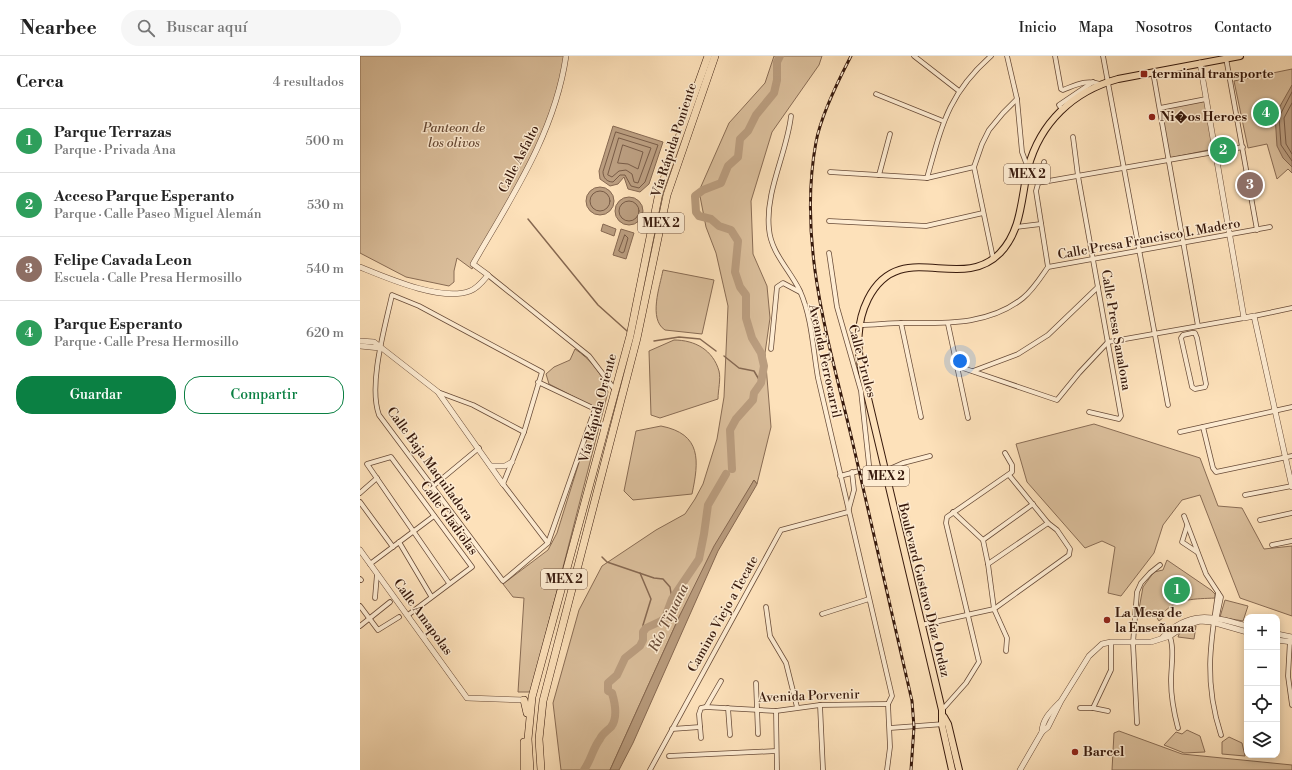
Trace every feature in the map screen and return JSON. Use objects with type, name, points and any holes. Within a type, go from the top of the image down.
[{"type":"highway","name":"Vía Rápida Oriente","points":[[530,770],[528,739],[532,697],[630,336],[659,193],[708,56]]},
{"type":"highway","name":"Vía Rápida Poniente","points":[[541,770],[539,740],[543,701],[637,338],[667,195],[715,56]]},
{"type":"highway","points":[[524,700],[527,709],[524,770]]},
{"type":"main road","name":"Boulevard Gustavo Díaz Ordaz","points":[[952,770],[943,714],[885,471],[863,391],[858,354],[859,325],[864,307],[880,282],[891,273],[914,266],[966,269],[978,266],[993,259],[1006,245],[1016,227],[1028,168],[1035,148],[1044,130],[1062,109],[1081,95],[1108,81],[1240,56]]},
{"type":"main road","name":"Boulevard Gustavo Díaz Ordaz","points":[[945,724],[959,770]]},
{"type":"street","name":"Calle Asfalto","points":[[488,275],[473,264],[515,192],[545,133],[558,95],[566,56]]},
{"type":"street","points":[[914,56],[959,91]]},
{"type":"street","points":[[981,56],[986,61]]},
{"type":"street","points":[[927,178],[943,121],[951,103],[959,91],[991,56]]},
{"type":"street","points":[[1007,56],[1017,99],[1022,152],[1028,168]]},
{"type":"street","points":[[1056,56],[1061,88],[1063,90],[1082,82],[1093,82],[1100,84]]},
{"type":"street","points":[[1103,56],[1168,405]]},
{"type":"street","points":[[1226,58],[1257,230]]},
{"type":"street","points":[[1200,63],[1244,318]]},
{"type":"street","points":[[1153,72],[1198,326]]},
{"type":"street","points":[[1062,109],[1059,105],[1093,82]]},
{"type":"street","points":[[876,94],[943,121]]},
{"type":"street","points":[[993,259],[974,167],[982,144],[989,130],[1002,113],[1017,99]]},
{"type":"street","points":[[1160,108],[1206,99]]},
{"type":"street","name":"Avenida Ferrocarril","points":[[791,116],[789,135],[772,194],[768,222],[770,237],[774,248],[800,292],[810,325],[818,378],[892,696],[888,704],[890,747],[887,770]]},
{"type":"street","points":[[879,175],[890,134]]},
{"type":"street","name":"Calle Presa Sanalona","points":[[1073,137],[1078,176],[1121,416],[1119,419],[1089,412]]},
{"type":"street","points":[[1037,183],[1243,147]]},
{"type":"street","points":[[1044,162],[1037,183],[1041,224],[1048,267]]},
{"type":"street","points":[[830,172],[927,178],[974,167]]},
{"type":"street","points":[[829,221],[926,226],[984,213]]},
{"type":"street","points":[[1016,227],[1041,224]]},
{"type":"street","name":"Calle Presa Francisco I. Madero","points":[[859,325],[901,323],[948,324],[980,319],[1008,310],[1025,298],[1048,267],[1270,227]]},
{"type":"street","name":"Calle Pirules","points":[[829,253],[838,307],[863,391],[870,474]]},
{"type":"street","points":[[360,267],[420,290],[457,293],[470,291],[480,285],[488,275],[589,356],[615,390]]},
{"type":"street","points":[[771,349],[777,287],[783,283],[800,292]]},
{"type":"street","points":[[972,371],[1018,354],[1048,335],[1098,287]]},
{"type":"street","name":"Calle Baja Maquiladora","points":[[538,382],[542,372],[419,306],[392,295],[380,348],[375,396],[378,411],[398,444],[503,581],[548,543]]},
{"type":"street","points":[[957,366],[1056,400],[1078,373],[1108,342],[1292,308]]},
{"type":"street","points":[[1245,495],[1292,487],[1254,316]]},
{"type":"street","points":[[901,323],[921,417]]},
{"type":"street","points":[[948,324],[968,418]]},
{"type":"street","points":[[1187,328],[1189,334]]},
{"type":"street","points":[[1189,334],[1196,335],[1206,384],[1205,387],[1195,389],[1192,387],[1181,339],[1182,336],[1189,334]]},
{"type":"street","points":[[360,341],[374,342],[438,392],[503,484],[548,543]]},
{"type":"street","points":[[360,346],[380,348]]},
{"type":"street","points":[[503,484],[524,432],[538,382],[595,409],[548,543]]},
{"type":"street","points":[[438,392],[473,405],[524,432]]},
{"type":"street","points":[[1180,432],[1292,407]]},
{"type":"street","points":[[1203,427],[1213,468],[1216,472],[1292,456]]},
{"type":"street","points":[[432,487],[479,448]]},
{"type":"street","points":[[943,714],[979,662],[969,614],[946,523],[947,517],[1009,475],[1013,469],[1005,453]]},
{"type":"street","points":[[885,471],[904,463],[930,456]]},
{"type":"street","name":"Calle Gladiolas","points":[[377,478],[367,464],[391,457],[472,567],[408,614]]},
{"type":"street","points":[[491,466],[505,466],[512,462]]},
{"type":"street","points":[[840,476],[859,471],[870,474],[887,482]]},
{"type":"street","points":[[848,512],[854,490],[852,472]]},
{"type":"street","points":[[921,625],[994,609],[1069,555],[1070,549],[1057,530],[1048,523],[1009,475]]},
{"type":"street","points":[[360,493],[377,478],[449,583]]},
{"type":"street","points":[[360,502],[393,547]]},
{"type":"street","points":[[983,540],[1034,504]]},
{"type":"street","name":"Camino Viejo a Tecate","points":[[650,770],[781,530],[848,512]]},
{"type":"street","points":[[953,512],[983,540],[994,609],[1007,638],[1006,652]]},
{"type":"street","points":[[1260,520],[1292,513]]},
{"type":"street","points":[[370,564],[434,516]]},
{"type":"street","points":[[1184,516],[1206,574],[1218,593],[1218,604],[1213,628],[1210,659],[1211,689],[1214,712],[1220,735]]},
{"type":"street","points":[[988,564],[1048,523]]},
{"type":"street","points":[[1188,526],[1182,542],[1197,552]]},
{"type":"street","points":[[1272,545],[1292,541]]},
{"type":"street","points":[[399,542],[432,596]]},
{"type":"street","name":"Calle Amapolas","points":[[360,550],[408,614],[467,698],[524,700]]},
{"type":"street","points":[[1137,723],[1133,643],[1138,588],[1150,573],[1160,565]]},
{"type":"street","points":[[374,598],[378,574]]},
{"type":"street","points":[[822,614],[869,599]]},
{"type":"street","points":[[360,626],[390,602]]},
{"type":"street","points":[[360,606],[377,629],[380,630],[399,616]]},
{"type":"street","points":[[766,607],[770,636],[786,663],[797,707]]},
{"type":"street","points":[[1215,620],[1244,631]]},
{"type":"street","points":[[1020,770],[1042,732],[1042,724],[1051,711],[1061,701],[1093,651],[1102,644],[1111,642],[1151,642],[1195,622],[1215,620],[1244,625]]},
{"type":"street","points":[[1169,634],[1172,643],[1173,703],[1178,728]]},
{"type":"street","points":[[1280,635],[1291,639]]},
{"type":"street","points":[[1280,640],[1291,639]]},
{"type":"street","points":[[1291,639],[1288,688],[1292,705]]},
{"type":"street","points":[[1093,708],[1111,670],[1111,642]]},
{"type":"street","points":[[701,738],[699,714],[701,708],[706,707],[721,681]]},
{"type":"street","points":[[756,683],[758,734]]},
{"type":"street","name":"Avenida Porvenir","points":[[706,707],[776,711],[820,705],[888,704]]},
{"type":"street","points":[[820,705],[824,770]]},
{"type":"street","points":[[728,708],[730,735]]},
{"type":"street","points":[[1080,708],[1093,708],[1108,711]]},
{"type":"street","points":[[776,711],[777,770]]},
{"type":"street","points":[[890,728],[945,724]]},
{"type":"street","points":[[672,729],[700,728]]},
{"type":"street","points":[[669,756],[776,751]]},
{"type":"green space","name":"Panteon de los olivos","points":[[360,56],[566,56],[545,133],[472,269],[457,258],[454,271],[454,282],[449,286],[406,277],[360,253]]},
{"type":"green space","points":[[774,56],[822,56],[819,65],[772,132],[751,201],[753,254],[767,286],[770,318],[765,353],[771,427],[757,484],[754,480],[680,615],[610,770],[561,770],[553,703],[579,610],[602,566],[656,530],[685,514],[703,484],[717,439],[724,397],[728,306],[716,253],[706,227],[699,191],[729,123],[765,83]]},
{"type":"green space","points":[[1292,69],[1292,173],[1288,169],[1277,179],[1267,144],[1248,148],[1234,81]]},
{"type":"green space","points":[[1205,101],[1213,149],[1170,158],[1161,109]]},
{"type":"green space","points":[[663,270],[714,280],[702,334],[665,330],[660,325],[657,318],[656,302]]},
{"type":"green space","points":[[674,340],[682,340],[696,344],[708,352],[712,357],[720,374],[718,399],[660,418],[651,415],[649,351]]},
{"type":"green space","points":[[575,349],[586,357],[599,373],[608,392],[531,692],[518,692],[524,598],[513,597],[503,584],[548,550],[557,533],[596,408],[549,384],[546,374],[554,367],[570,360]]},
{"type":"green space","points":[[1094,424],[1200,458],[1218,506],[1242,508],[1264,549],[1292,546],[1292,616],[1240,598],[1200,495],[1182,500],[1163,525],[1154,553],[1121,596],[1108,593],[1115,547],[1102,541],[1085,548],[1027,482],[1016,444]]},
{"type":"green space","points":[[661,426],[684,435],[691,442],[696,460],[696,471],[692,494],[633,500],[624,491],[636,431]]},
{"type":"green space","points":[[1167,560],[1211,590],[1215,594],[1215,598],[1187,600],[1174,604],[1163,613],[1164,617],[1159,621],[1155,615],[1139,609],[1143,587],[1154,572],[1163,570]]},
{"type":"green space","points":[[1225,600],[1248,606],[1244,614],[1243,621],[1220,617]]},
{"type":"green space","points":[[1196,626],[1194,639],[1178,637],[1179,634]]},
{"type":"green space","points":[[1187,730],[1200,736],[1205,752],[1184,753],[1164,745],[1176,732],[1182,734]]},
{"type":"green space","points":[[1119,731],[1182,754],[1292,765],[1292,770],[1112,770],[1114,733]]},
{"type":"green space","points":[[1229,737],[1242,743],[1244,756],[1222,754],[1222,742]]},
{"type":"water","points":[[1292,85],[1292,167],[1283,158],[1277,146],[1275,115]]},
{"type":"water","points":[[613,126],[663,142],[649,184],[640,192],[628,189],[624,177],[618,184],[610,186],[600,179],[599,171]]},
{"type":"water","points":[[600,187],[610,191],[614,201],[610,211],[600,215],[590,211],[586,201],[590,191]]},
{"type":"water","points":[[629,197],[639,201],[643,211],[639,221],[629,225],[619,221],[615,211],[619,201]]},
{"type":"water","points":[[603,224],[616,229],[614,236],[601,231]]},
{"type":"water","points":[[621,229],[634,233],[626,259],[613,255]]},
{"type":"water","points":[[754,480],[757,484],[718,551],[633,743],[619,770],[610,770],[680,615],[714,546]]},
{"type":"waterway","name":"Río Tijuana","points":[[732,469],[730,430],[736,419],[753,400],[754,393],[761,383],[764,366],[761,353],[752,338],[746,318],[746,295],[740,287],[735,272],[738,241],[731,230],[719,226],[711,219],[699,216],[696,212],[695,196],[703,190],[721,183],[728,166],[738,157],[740,139],[748,131],[756,115],[774,93],[777,80],[777,62],[780,56]]},
{"type":"waterway","points":[[528,219],[598,305],[627,331]]},
{"type":"waterway","points":[[654,341],[679,337],[700,339],[716,351]]},
{"type":"waterway","points":[[724,356],[739,368],[754,371],[761,383]]},
{"type":"waterway","name":"Río Tijuana","points":[[584,770],[603,734],[611,727],[615,719],[614,701],[612,693],[608,691],[608,683],[617,675],[625,658],[640,646],[643,640],[643,632],[646,628],[665,618],[672,599],[699,559],[708,505],[726,474]]},
{"type":"waterway","points":[[602,557],[607,562],[654,578],[663,579],[670,587],[672,599]]},
{"type":"waterway","points":[[640,573],[651,599],[643,625],[643,632]]},
{"type":"railway","points":[[851,56],[826,110],[816,142],[811,180],[813,257],[826,332],[912,701],[914,727],[911,770]]},
{"type":"place","name":"terminal transporte","points":[[1144,74]]},
{"type":"place","name":"Parque Esperanto","points":[[1266,113]]},
{"type":"place","name":"Ni�os Heroes","points":[[1152,117]]},
{"type":"place","name":"Acceso Parque Esperanto","points":[[1223,150]]},
{"type":"place","name":"Felipe Cavada Leon","points":[[1250,185]]},
{"type":"place","name":"Parque Terrazas","points":[[1177,590]]},
{"type":"place","name":"La Mesa de la Enseñanza","points":[[1107,620]]},
{"type":"place","name":"Barcel","points":[[1075,752]]}]
